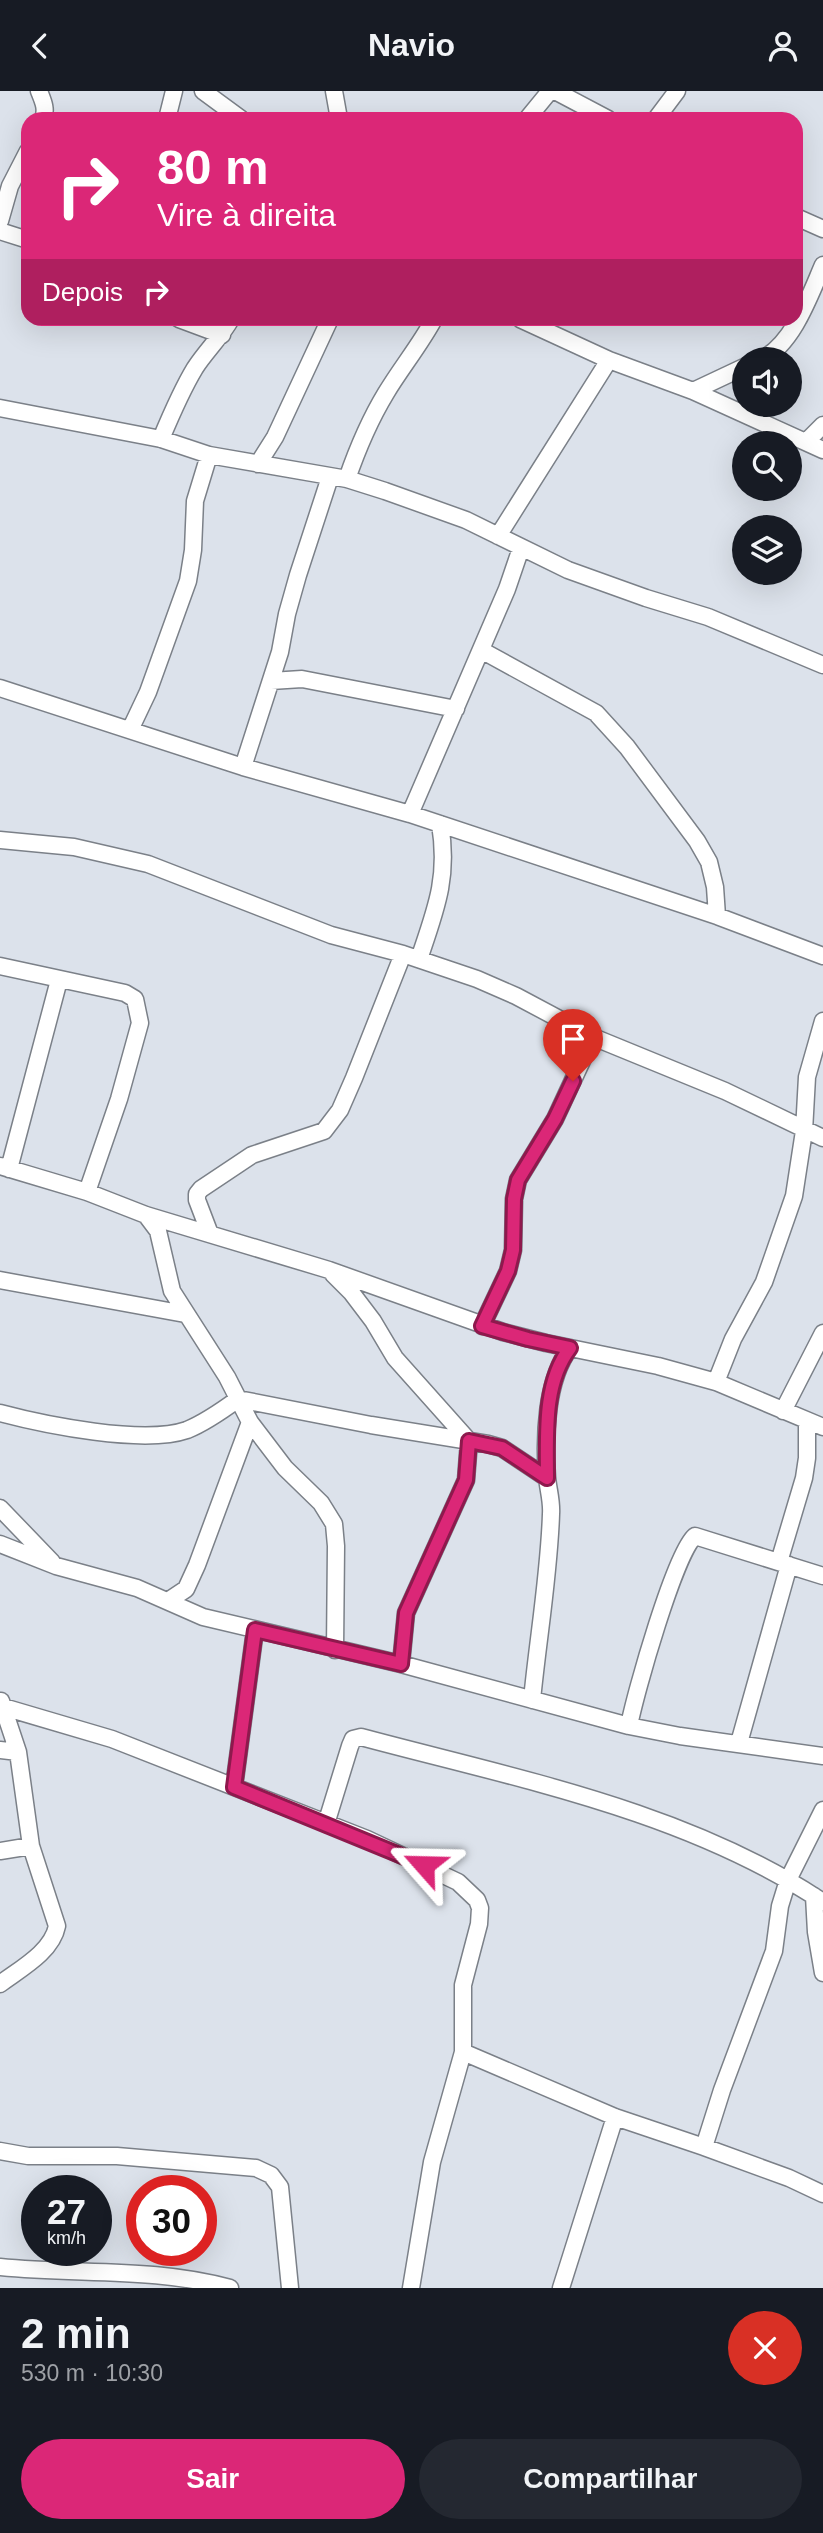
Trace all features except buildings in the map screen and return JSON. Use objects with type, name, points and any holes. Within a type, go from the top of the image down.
[{"type":"street","points":[[39,91],[45,112]]},
{"type":"street","points":[[169,112],[174,91]]},
{"type":"street","points":[[203,91],[232,112]]},
{"type":"street","points":[[334,91],[338,112]]},
{"type":"street","points":[[534,112],[553,91],[594,112]]},
{"type":"street","points":[[661,112],[677,91]]},
{"type":"street","points":[[0,221],[10,185],[21,164]]},
{"type":"street","points":[[803,220],[823,229]]},
{"type":"street","points":[[0,231],[21,238]]},
{"type":"street","points":[[803,309],[823,265]]},
{"type":"street","points":[[198,326],[222,335]]},
{"type":"street","points":[[161,439],[197,366],[227,326]]},
{"type":"street","points":[[258,464],[275,437],[327,326]]},
{"type":"street","points":[[347,479],[357,450],[386,393],[430,326]]},
{"type":"street","points":[[535,326],[608,360],[693,391],[823,450]]},
{"type":"street","points":[[776,347],[793,326]]},
{"type":"street","points":[[498,536],[608,360]]},
{"type":"street","points":[[693,391],[732,373]]},
{"type":"street","points":[[0,408],[161,439],[209,455],[347,479],[466,520],[568,570],[708,617],[823,665]]},
{"type":"street","points":[[806,442],[823,425]]},
{"type":"street","points":[[130,730],[148,692],[188,581],[193,550],[195,501],[209,455]]},
{"type":"street","points":[[243,767],[271,681],[287,614],[330,477]]},
{"type":"street","points":[[410,814],[507,589],[521,548]]},
{"type":"street","points":[[481,650],[596,713],[643,765],[709,862],[718,916]]},
{"type":"street","points":[[271,681],[302,679],[456,709]]},
{"type":"street","points":[[0,688],[243,767],[410,814],[718,916],[823,956]]},
{"type":"street","points":[[419,959],[439,901],[444,869],[440,824]]},
{"type":"street","points":[[0,840],[74,846],[134,860],[331,935],[419,959],[494,986],[593,1037],[725,1091],[823,1139]]},
{"type":"street","points":[[210,1234],[197,1200],[197,1194],[206,1184],[252,1155],[324,1131],[332,1122],[354,1078],[403,954]]},
{"type":"street","points":[[0,966],[125,993],[135,999],[140,1023],[119,1099],[87,1192]]},
{"type":"street","points":[[59,980],[4,1167],[87,1192],[146,1215],[329,1270],[482,1326],[716,1382],[823,1427]]},
{"type":"street","points":[[716,1382],[723,1360],[753,1304],[773,1258],[794,1196],[804,1131],[807,1077],[823,1021]]},
{"type":"street","points":[[482,1326],[508,1271],[513,1250],[514,1199],[518,1180],[555,1119],[593,1037]]},
{"type":"street","points":[[146,1215],[158,1231],[172,1291],[226,1377],[250,1422],[285,1468],[321,1503],[334,1524],[335,1650]]},
{"type":"street","points":[[329,1270],[351,1292],[373,1321],[394,1359],[469,1441],[466,1480],[406,1613],[401,1664]]},
{"type":"street","points":[[0,1280],[186,1314]]},
{"type":"street","points":[[783,1411],[823,1333]]},
{"type":"street","points":[[532,1700],[551,1513],[547,1478],[547,1427],[554,1376],[570,1348]]},
{"type":"street","points":[[0,1413],[94,1431],[163,1435],[188,1429],[238,1399],[502,1448],[547,1478]]},
{"type":"street","points":[[168,1601],[186,1588],[197,1565],[250,1422]]},
{"type":"street","points":[[738,1743],[803,1478],[807,1458],[807,1422]]},
{"type":"street","points":[[0,1508],[56,1566]]},
{"type":"street","points":[[629,1726],[643,1672],[688,1542],[695,1536],[823,1576]]},
{"type":"street","points":[[0,1544],[56,1566],[137,1588],[203,1616],[255,1630],[401,1664],[629,1726],[823,1756]]},
{"type":"street","points":[[234,1787],[255,1630]]},
{"type":"street","points":[[2,1704],[112,1739],[326,1824],[458,1882],[477,1900],[480,1908],[479,1923],[463,1985],[463,2052],[432,2162],[411,2288]]},
{"type":"street","points":[[0,1984],[40,1953],[55,1934],[57,1926],[31,1846],[18,1752],[2,1704]]},
{"type":"street","points":[[326,1824],[350,1746],[353,1739],[361,1737],[575,1794],[697,1836],[788,1880],[819,1899],[816,1932],[823,1973]]},
{"type":"street","points":[[0,1750],[18,1752]]},
{"type":"street","points":[[704,2147],[726,2077],[774,1951],[780,1906],[788,1880],[823,1810]]},
{"type":"street","points":[[0,1851],[31,1846]]},
{"type":"street","points":[[463,2052],[615,2117],[789,2178],[823,2194]]},
{"type":"street","points":[[561,2288],[615,2117]]},
{"type":"street","points":[[0,2151],[27,2156],[117,2156],[199,2162],[256,2168],[271,2175],[280,2187],[290,2288]]},
{"type":"street","points":[[0,2267],[139,2273],[230,2288]]},
{"type":"route","points":[[424,1865],[367,1839],[234,1787],[255,1630],[401,1664],[406,1613],[466,1480],[469,1441],[502,1448],[547,1478],[547,1427],[554,1376],[570,1348],[482,1326],[508,1271],[513,1250],[514,1199],[518,1180],[555,1119],[573,1081]]}]
